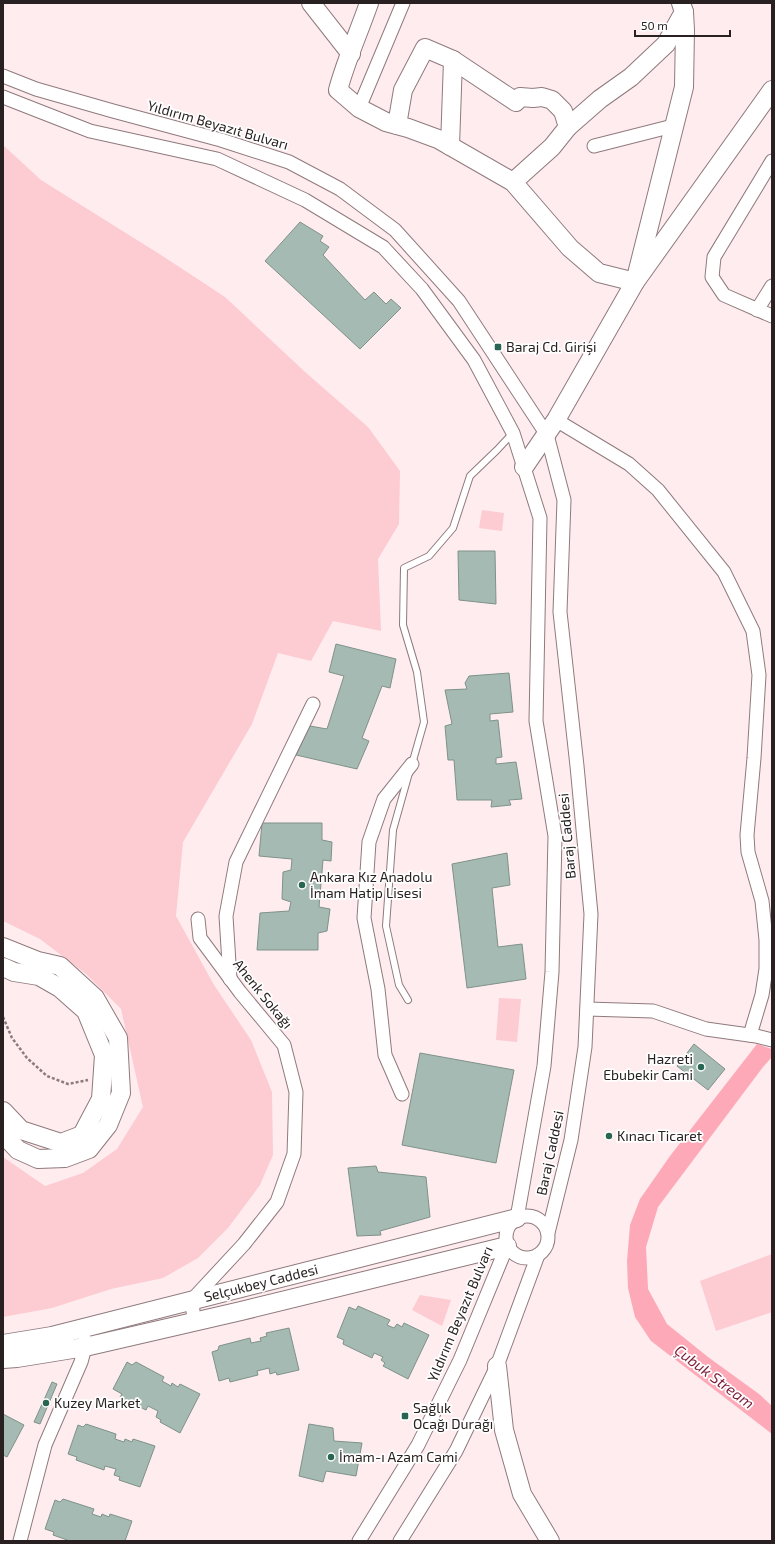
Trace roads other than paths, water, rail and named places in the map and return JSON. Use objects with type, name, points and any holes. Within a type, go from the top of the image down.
[{"type":"street","points":[[311,3],[351,54]]},
{"type":"street","points":[[369,3],[351,54],[345,64],[338,90],[359,108],[386,122],[438,139],[513,182],[570,248],[599,273],[635,282]]},
{"type":"street","points":[[359,108],[403,3]]},
{"type":"street","points":[[635,282],[684,87],[683,8]]},
{"type":"street","points":[[513,182],[552,147],[568,127],[600,99],[631,77],[666,44],[683,8]]},
{"type":"street","points":[[397,125],[403,90],[425,48],[453,60],[516,102],[520,97],[542,97],[552,100],[563,111],[568,127]]},
{"type":"street","points":[[450,146],[453,60]]},
{"type":"street","name":"Yıldırım Beyazıt Bulvarı","points":[[3,76],[36,89],[221,140],[288,162],[340,189],[395,230],[459,300],[547,435]]},
{"type":"street","points":[[524,467],[547,435],[635,282],[772,90]]},
{"type":"street","points":[[3,97],[90,131],[217,159],[305,200],[383,247],[422,289],[474,360],[513,433],[524,467]]},
{"type":"street","points":[[594,146],[673,126]]},
{"type":"street","points":[[770,170],[714,257],[712,278],[724,295],[772,316]]},
{"type":"street","points":[[757,310],[772,286]]},
{"type":"street","points":[[556,420],[629,464],[658,490],[724,572],[752,631],[759,675],[754,758],[746,835],[748,852],[762,901],[766,940],[766,969],[753,1036]]},
{"type":"street","name":"Baraj Caddesi","points":[[547,435],[564,500],[560,612],[577,766],[590,914],[585,1047],[571,1140],[548,1233]]},
{"type":"street","name":"Baraj Caddesi","points":[[517,1218],[544,1066],[552,972],[555,836],[536,722],[540,518],[524,467]]},
{"type":"street","points":[[230,979],[226,916],[236,862],[313,704]]},
{"type":"street","points":[[402,1094],[385,1055],[378,989],[364,918],[369,842],[384,799],[412,764]]},
{"type":"street","name":"Ahenk Sokağı","points":[[192,1300],[244,1244],[277,1202],[294,1154],[296,1092],[284,1045],[230,979],[200,938],[198,919]]},
{"type":"street","points":[[3,947],[38,961],[60,966],[95,998],[118,1038],[121,1093],[108,1125],[89,1149],[65,1158],[38,1159],[18,1150],[3,1134]]},
{"type":"street","points":[[3,967],[14,972],[39,976],[60,988],[86,1011],[104,1055],[101,1099],[82,1135],[62,1143],[21,1130],[3,1111]]},
{"type":"street","points":[[587,1009],[652,1011],[706,1029],[772,1040]]},
{"type":"street","points":[[530,1216],[536,1218],[542,1222],[548,1233],[545,1248],[538,1255],[531,1258],[517,1256],[508,1246],[506,1233],[508,1227],[517,1218],[530,1216]]},
{"type":"street","name":"Selçukbey Caddesi","points":[[3,1344],[52,1336],[517,1218]]},
{"type":"street","name":"Yıldırım Beyazıt Bulvarı","points":[[359,1541],[418,1445],[460,1360],[508,1246]]},
{"type":"street","name":"Selçukbey Caddesi","points":[[3,1359],[85,1347],[508,1246]]},
{"type":"street","points":[[400,1541],[456,1451],[497,1366],[538,1255]]},
{"type":"street","points":[[192,1300],[194,1322]]},
{"type":"street","points":[[20,1541],[45,1445],[81,1362],[85,1347],[84,1328]]},
{"type":"street","points":[[497,1366],[504,1430],[522,1494],[550,1541]]},
{"type":"lane","points":[[408,1000],[399,985],[386,926],[393,830],[424,722],[417,672],[403,625],[404,568],[429,556],[452,528],[470,476],[513,433]]},
{"type":"water","name":"Çubuk Stream","points":[[757,1044],[772,1049],[772,1057],[658,1207],[646,1247],[648,1289],[667,1324],[708,1357],[759,1394],[772,1406],[772,1434],[651,1341],[635,1317],[628,1288],[627,1261],[630,1225],[640,1199],[670,1156]]},
{"type":"place","name":"Baraj Cd. Girişi","points":[[498,347]]},
{"type":"place","name":"Ankara Kız Anadolu İmam Hatip Lisesi","points":[[302,885]]},
{"type":"place","name":"Hazreti Ebubekir Cami","points":[[701,1067]]},
{"type":"place","name":"Kınacı Ticaret","points":[[609,1136]]},
{"type":"place","name":"Kuzey Market","points":[[46,1403]]},
{"type":"place","name":"Sağlık Ocağı Durağı","points":[[405,1416]]},
{"type":"place","name":"İmam-ı Azam Cami","points":[[331,1457]]}]
